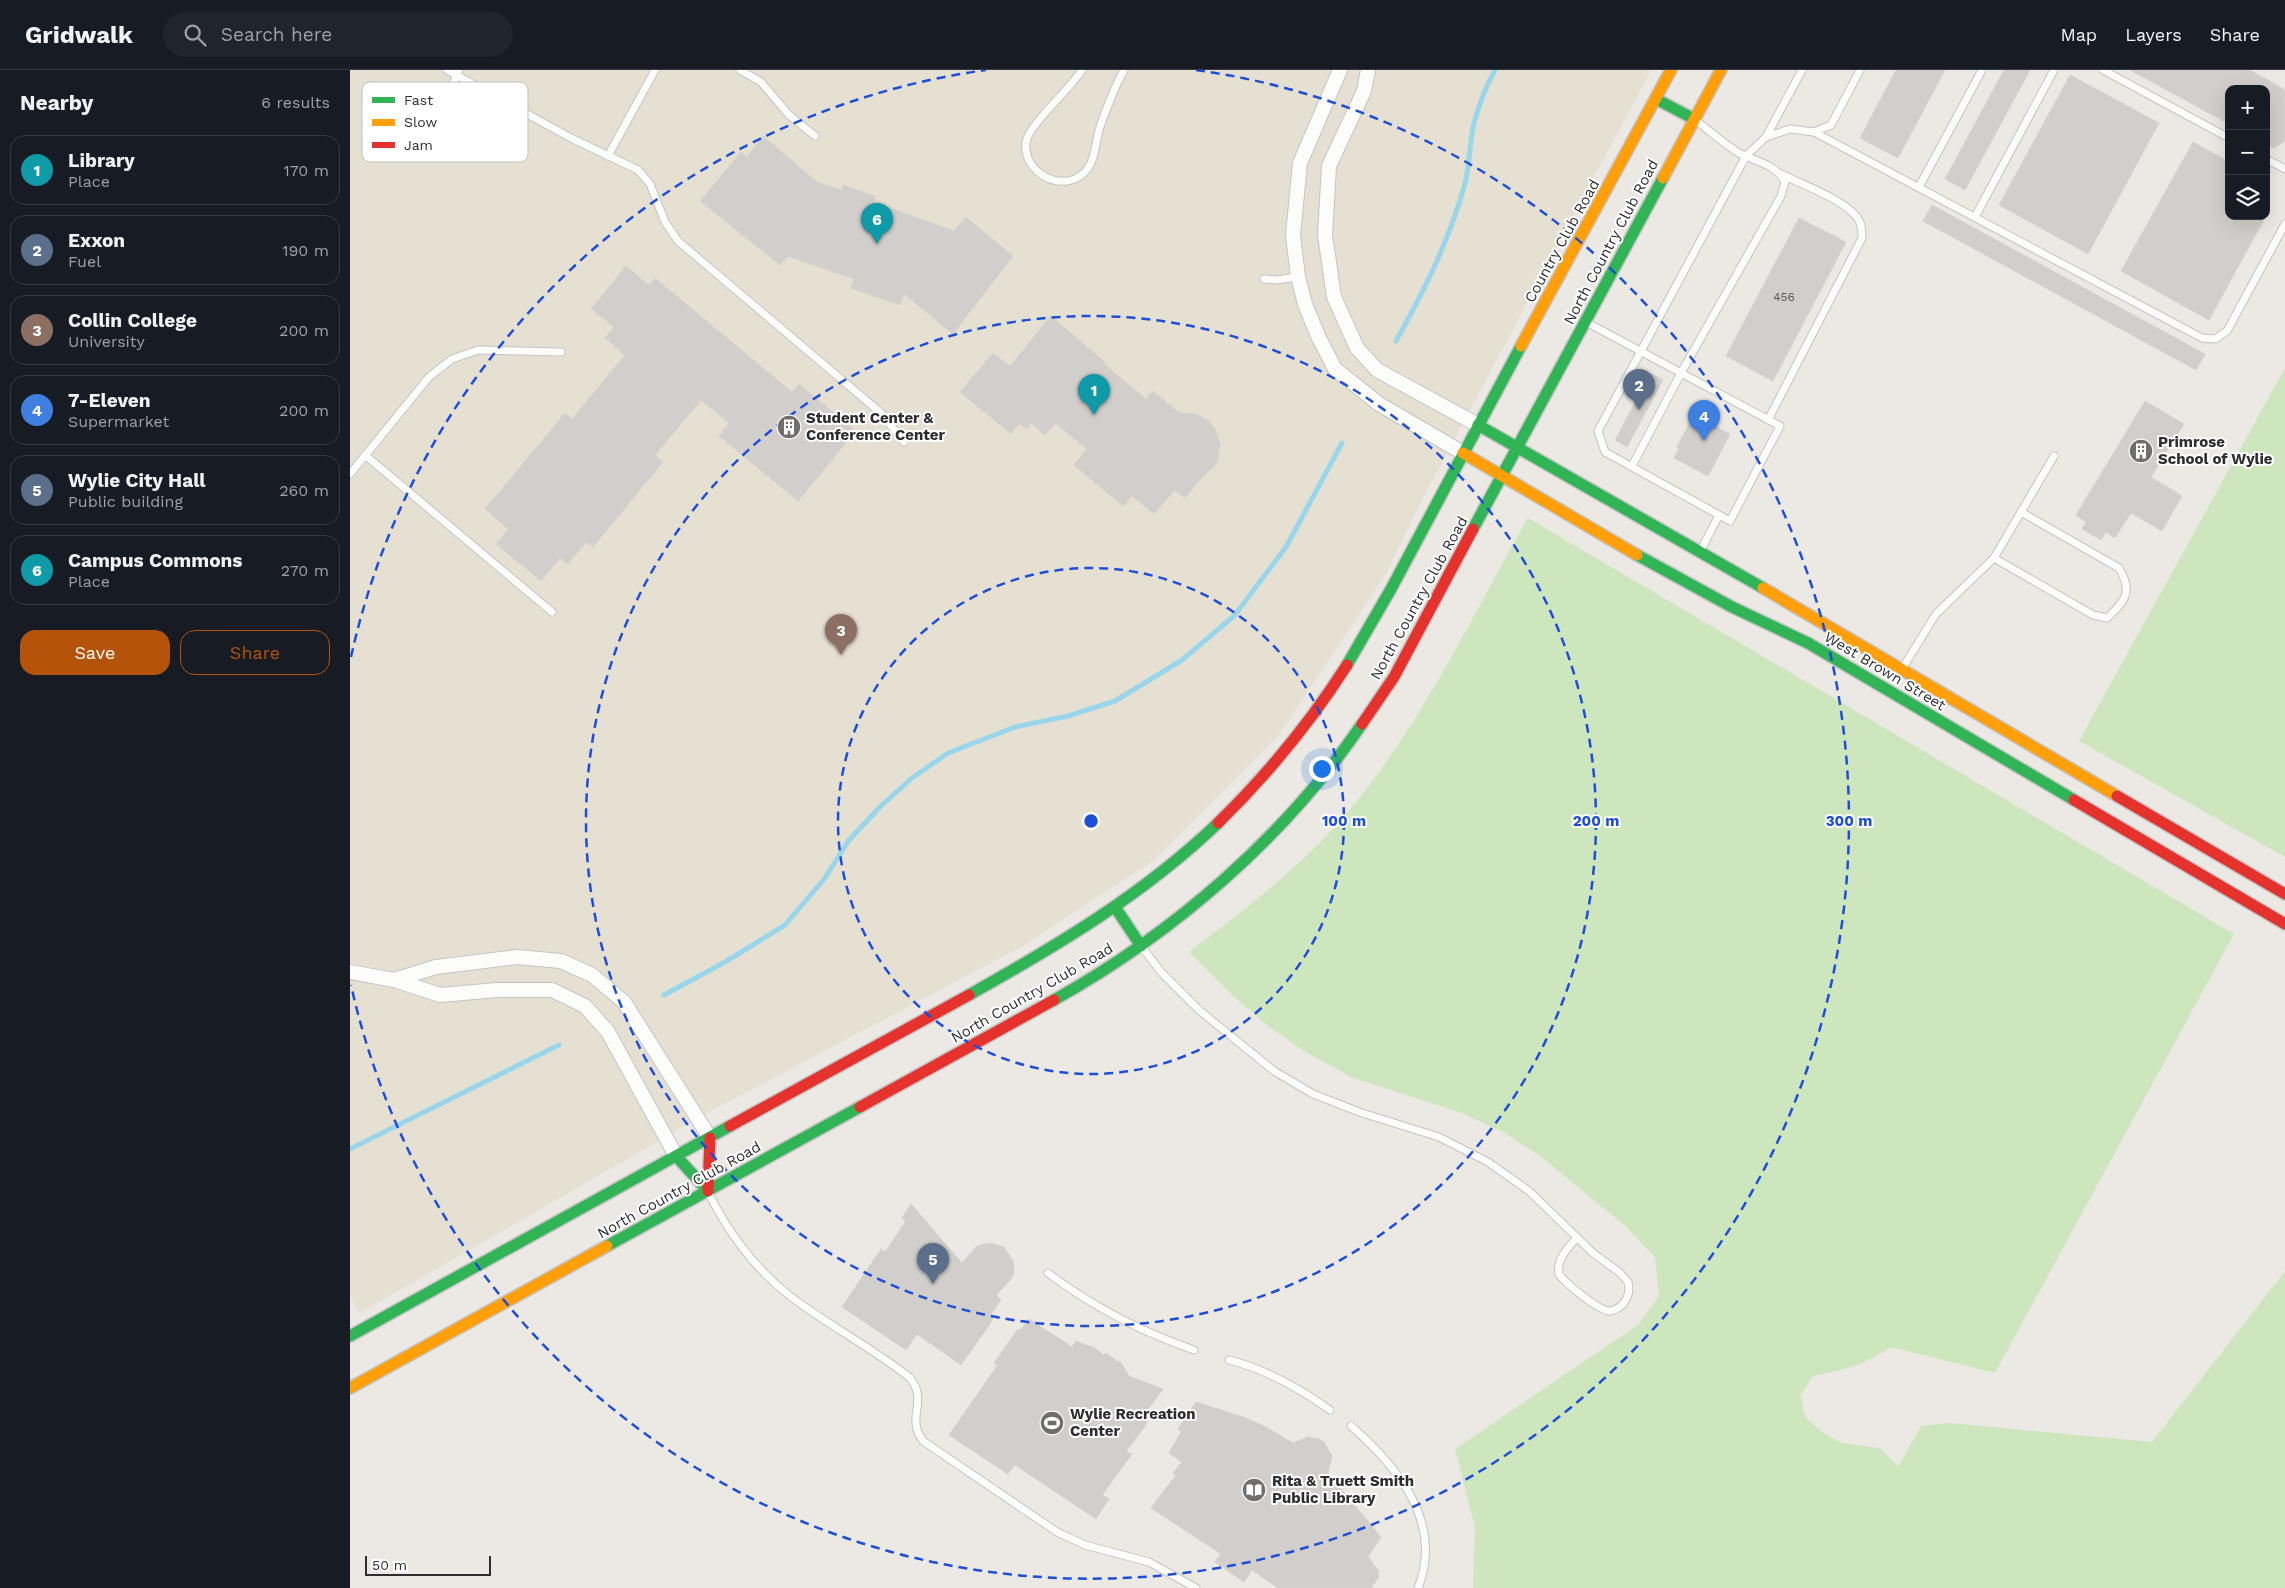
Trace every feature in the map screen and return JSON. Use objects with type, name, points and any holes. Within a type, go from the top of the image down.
[{"type":"main road","name":"Country Club Road","points":[[1478,425],[1672,70]]},
{"type":"main road","name":"North Country Club Road","points":[[350,1388],[1047,1004],[1141,946],[1176,920],[1249,856],[1285,820],[1340,755],[1394,677],[1721,70]]},
{"type":"main road","points":[[1656,99],[1694,119]]},
{"type":"main road","name":"West Brown Street","points":[[1478,425],[1700,551],[2285,894]]},
{"type":"main road","name":"North Country Club Road","points":[[350,1336],[1044,953],[1115,907],[1180,857],[1230,811],[1268,770],[1310,717],[1351,659],[1385,602],[1478,425]]},
{"type":"main road","name":"West Brown Street","points":[[1463,454],[1662,570],[1732,607],[1808,643],[2285,924]]},
{"type":"main road","points":[[1808,643],[1880,671],[1893,673],[1902,669]]},
{"type":"main road","points":[[1115,907],[1141,946]]},
{"type":"main road","points":[[708,1191],[710,1138]]},
{"type":"main road","points":[[676,1156],[708,1191]]},
{"type":"street","points":[[1340,70],[1300,163],[1293,235],[1298,277],[1308,312],[1335,369],[1379,404],[1463,454]]},
{"type":"street","points":[[1368,70],[1364,91],[1329,166],[1325,235],[1334,297],[1357,348],[1377,370],[1478,425]]},
{"type":"street","points":[[394,980],[436,967],[517,957],[561,962],[592,975],[624,1002],[710,1138]]},
{"type":"street","points":[[350,972],[394,980],[440,995],[496,990],[552,990],[585,1006],[608,1032],[676,1156]]},
{"type":"lane","points":[[447,70],[458,73],[474,82]]},
{"type":"lane","points":[[608,156],[655,70]]},
{"type":"lane","points":[[740,70],[761,82],[789,115],[815,136]]},
{"type":"lane","points":[[1082,70],[1056,103],[1030,131],[1026,140],[1026,150],[1031,165],[1043,176],[1051,179],[1068,181],[1077,178],[1090,166],[1114,88],[1124,70]]},
{"type":"lane","points":[[1585,322],[1642,352],[1768,420],[1780,426],[1730,521],[1605,452],[1598,431],[1642,352],[1746,156],[1766,137],[1802,70]]},
{"type":"lane","points":[[1814,132],[1830,125],[1860,70]]},
{"type":"lane","points":[[1920,187],[1982,70]]},
{"type":"lane","points":[[1975,217],[2054,70]]},
{"type":"lane","points":[[2103,70],[2225,136]]},
{"type":"lane","points":[[528,112],[608,156],[638,170],[650,184],[665,222],[678,241],[881,413],[904,442]]},
{"type":"lane","points":[[1694,119],[1746,156],[1850,210],[1862,228],[1862,238],[1768,420]]},
{"type":"lane","points":[[1766,137],[1790,129],[1814,132],[2202,338],[2215,339],[2227,331],[2285,224]]},
{"type":"lane","points":[[2270,161],[2285,169]]},
{"type":"lane","points":[[1632,466],[1681,373],[1781,196],[1785,182],[1781,174]]},
{"type":"lane","points":[[1264,279],[1276,280],[1298,277]]},
{"type":"lane","points":[[350,474],[429,377],[452,359],[478,350],[561,352]]},
{"type":"lane","points":[[365,455],[552,612]]},
{"type":"lane","points":[[1902,669],[1936,614],[1994,558],[2054,456]]},
{"type":"lane","points":[[1994,558],[2093,615],[2107,618],[2121,605],[2127,594],[2125,579],[2119,568],[2021,512]]},
{"type":"lane","points":[[1700,551],[1719,516]]},
{"type":"lane","points":[[1141,946],[1161,972],[1199,1010],[1274,1071],[1292,1083],[1362,1113],[1419,1129],[1464,1148],[1529,1190],[1577,1238],[1628,1282],[1628,1296],[1623,1304],[1616,1309],[1609,1311],[1600,1308],[1566,1282],[1559,1274],[1559,1265],[1563,1255],[1577,1238]]},
{"type":"lane","points":[[708,1191],[738,1242],[776,1284],[796,1300],[910,1378],[915,1384],[919,1400],[915,1415],[916,1428],[923,1441],[1056,1532],[1085,1545],[1150,1562],[1196,1588]]},
{"type":"lane","points":[[1048,1273],[1123,1320],[1194,1350]]},
{"type":"lane","points":[[1229,1360],[1247,1365],[1295,1386],[1330,1410]]},
{"type":"lane","points":[[1351,1426],[1380,1454],[1417,1505],[1424,1525],[1427,1548],[1425,1569],[1418,1588]]},
{"type":"shaded area","points":[[350,70],[1651,70],[1421,502],[1386,574],[1278,736],[1154,860],[1023,946],[711,1111],[360,1313],[350,1296]]},
{"type":"green space","points":[[2285,368],[2285,857],[2079,741]]},
{"type":"green space","points":[[1528,518],[2234,934],[1995,1373],[1891,1347],[1872,1359],[1854,1366],[1813,1376],[1800,1396],[1806,1418],[1822,1432],[1842,1443],[1880,1448],[1898,1467],[1921,1426],[1950,1423],[2152,1442],[2285,1271],[2285,1588],[1473,1588],[1475,1527],[1455,1449],[1638,1325],[1659,1296],[1655,1257],[1623,1224],[1540,1156],[1503,1132],[1462,1113],[1351,1077],[1304,1051],[1272,1029],[1234,997],[1189,952],[1245,909],[1299,863],[1333,829],[1362,795],[1389,758],[1438,680]]},
{"type":"building","points":[[1896,70],[1945,70],[1898,158],[1860,138]]},
{"type":"building","points":[[2004,70],[2030,70],[1965,190],[1945,179]]},
{"type":"building","points":[[2130,70],[2250,70],[2285,90],[2285,141],[2274,148],[2270,146],[2270,85],[2225,85],[2225,122]]},
{"type":"building","points":[[2070,75],[2159,123],[2088,254],[1999,205]]},
{"type":"building","points":[[763,136],[817,182],[841,190],[843,185],[875,196],[874,202],[954,231],[966,217],[1013,256],[953,334],[904,294],[900,305],[851,288],[854,279],[788,256],[780,265],[700,201],[741,152],[747,157]]},
{"type":"building","points":[[2193,142],[2225,160],[2225,220],[2264,220],[2209,320],[2121,271]]},
{"type":"building","points":[[1932,205],[2205,354],[2196,370],[1923,221]]},
{"type":"building","points":[[1799,218],[1846,242],[1773,381],[1726,356]]},
{"type":"building","name":"Student Center & Conference Center","points":[[626,266],[649,285],[655,278],[792,392],[799,384],[856,431],[798,501],[719,436],[729,423],[701,400],[655,455],[663,462],[593,547],[586,542],[568,564],[560,558],[541,581],[496,544],[508,529],[485,509],[565,413],[572,419],[625,355],[605,338],[614,327],[591,309]]},
{"type":"building","points":[[1051,316],[1146,399],[1153,391],[1179,413],[1196,414],[1210,422],[1215,429],[1220,444],[1218,460],[1214,467],[1202,477],[1185,498],[1175,490],[1154,514],[1132,496],[1123,506],[1074,465],[1087,449],[1055,423],[1045,435],[1031,423],[1027,429],[1019,424],[1011,434],[960,392],[993,353],[1010,366]]},
{"type":"building","points":[[1651,373],[1663,380],[1627,447],[1615,440]]},
{"type":"building","name":"Primrose School of Wylie","points":[[2145,401],[2184,424],[2151,477],[2182,496],[2162,531],[2131,513],[2115,538],[2106,532],[2101,540],[2082,529],[2086,522],[2076,515]]},
{"type":"building","points":[[1696,416],[1730,434],[1708,476],[1674,458],[1679,448],[1677,447],[1690,422],[1693,424]]},
{"type":"building","points":[[911,1204],[962,1263],[977,1246],[990,1243],[1004,1247],[1013,1261],[1014,1273],[1012,1278],[996,1295],[1001,1300],[990,1315],[993,1317],[990,1324],[961,1365],[917,1334],[906,1350],[842,1307],[881,1249],[885,1252],[906,1221],[902,1218]]},
{"type":"building","name":"Wylie Recreation Center","points":[[1029,1319],[1072,1347],[1076,1341],[1092,1346],[1104,1355],[1106,1353],[1118,1362],[1120,1361],[1129,1376],[1163,1389],[1144,1415],[1150,1417],[1143,1429],[1126,1451],[1132,1454],[1102,1495],[1109,1499],[1096,1519],[1015,1465],[1008,1474],[949,1435],[997,1366],[994,1363],[1018,1329],[1021,1330]]},
{"type":"building","name":"Rita & Truett Smith Public Library","points":[[1196,1402],[1243,1417],[1264,1426],[1293,1443],[1308,1437],[1324,1442],[1332,1456],[1328,1473],[1381,1537],[1368,1557],[1378,1570],[1379,1577],[1371,1588],[1278,1588],[1252,1570],[1244,1582],[1215,1562],[1221,1554],[1151,1508],[1176,1475],[1173,1473],[1182,1462],[1169,1453],[1181,1432],[1178,1429]]},
{"type":"waterway","points":[[1396,341],[1426,285],[1451,228],[1466,179],[1474,123],[1483,96],[1495,70]]},
{"type":"waterway","points":[[664,995],[725,962],[785,925],[825,878],[849,840],[881,806],[912,778],[948,753],[1015,727],[1068,716],[1115,701],[1182,660],[1235,615],[1286,547],[1342,443]]},
{"type":"waterway","points":[[350,1149],[559,1045]]},
{"type":"traffic: fast","points":[[1656,99],[1694,119]]},
{"type":"traffic: fast","points":[[1473,529],[1663,178]]},
{"type":"traffic: fast","points":[[1347,665],[1391,589],[1521,346]]},
{"type":"traffic: fast","points":[[1478,425],[1763,588]]},
{"type":"traffic: fast","points":[[1637,555],[1732,607],[1808,643],[2074,800]]},
{"type":"traffic: fast","points":[[1054,1000],[1099,974],[1142,944],[1184,913],[1224,879],[1298,805],[1332,766],[1362,724]]},
{"type":"traffic: fast","points":[[969,995],[1099,917],[1160,873],[1218,823]]},
{"type":"traffic: fast","points":[[1115,907],[1141,946]]},
{"type":"traffic: fast","points":[[607,1246],[860,1107]]},
{"type":"traffic: fast","points":[[350,1336],[730,1126]]},
{"type":"traffic: fast","points":[[676,1156],[708,1191]]},
{"type":"traffic: slow","points":[[1521,346],[1671,70]]},
{"type":"traffic: slow","points":[[1663,178],[1721,70]]},
{"type":"traffic: slow","points":[[1463,453],[1637,555]]},
{"type":"traffic: slow","points":[[1763,588],[2117,796]]},
{"type":"traffic: slow","points":[[350,1388],[607,1246]]},
{"type":"traffic: jam","points":[[1362,724],[1394,677],[1473,529]]},
{"type":"traffic: jam","points":[[1218,823],[1287,748],[1347,665]]},
{"type":"traffic: jam","points":[[2117,796],[2285,894]]},
{"type":"traffic: jam","points":[[2074,800],[2285,924]]},
{"type":"traffic: jam","points":[[730,1126],[969,995]]},
{"type":"traffic: jam","points":[[860,1107],[1054,1000]]},
{"type":"traffic: jam","points":[[708,1191],[710,1138]]},
{"type":"place","name":"Campus Commons","points":[[877,244]]},
{"type":"place","name":"Exxon","points":[[1639,410]]},
{"type":"place","name":"Library","points":[[1094,415]]},
{"type":"place","name":"Student Center & Conference Center","points":[[789,427]]},
{"type":"place","name":"7-Eleven","points":[[1704,441]]},
{"type":"place","name":"Primrose School of Wylie","points":[[2141,451]]},
{"type":"place","name":"Collin College","points":[[841,655]]},
{"type":"place","name":"Wylie City Hall","points":[[933,1284]]},
{"type":"place","name":"Wylie Recreation Center","points":[[1052,1423]]},
{"type":"place","name":"Rita & Truett Smith Public Library","points":[[1254,1490]]}]
